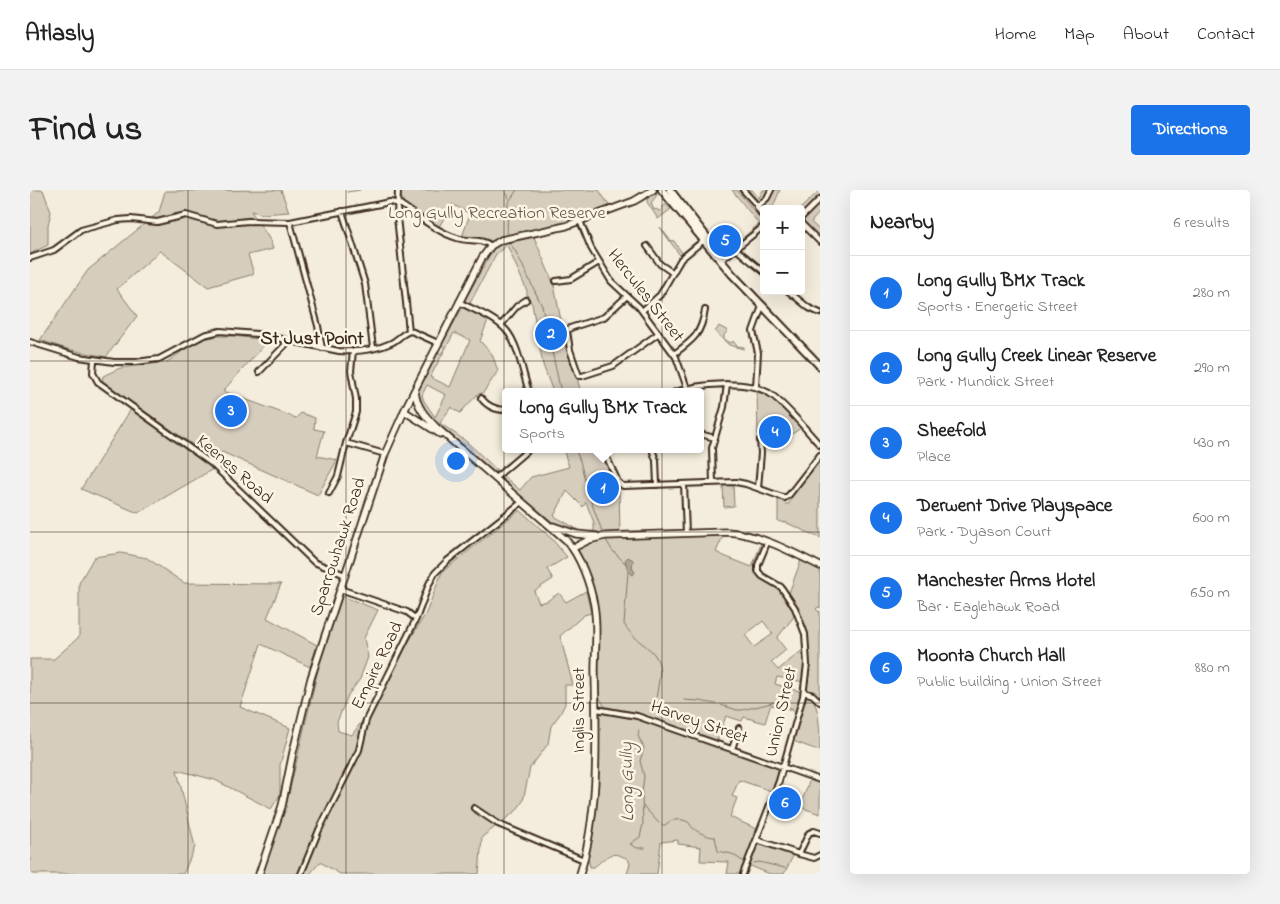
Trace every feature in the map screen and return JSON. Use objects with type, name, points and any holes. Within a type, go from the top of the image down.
[{"type":"main road","points":[[636,200],[645,190]]},
{"type":"main road","points":[[491,246],[504,239],[551,230],[580,221],[636,200],[653,190]]},
{"type":"main road","points":[[662,190],[704,240],[820,366]]},
{"type":"main road","points":[[670,190],[722,260]]},
{"type":"main road","name":"Sparrowhawk Road","points":[[259,874],[282,806],[304,702],[385,454],[415,388],[482,258],[491,246]]},
{"type":"main road","points":[[415,388],[417,400],[423,412],[436,428],[549,524],[573,548],[588,540],[604,536]]},
{"type":"main road","points":[[407,404],[423,412]]},
{"type":"main road","points":[[404,411],[453,442]]},
{"type":"main road","points":[[549,524],[576,534],[604,536],[732,532],[767,543],[820,566]]},
{"type":"main road","name":"Inglis Street","points":[[573,548],[586,578],[595,607],[596,709],[592,810],[580,874]]},
{"type":"street","points":[[398,190],[396,203],[409,331]]},
{"type":"street","points":[[743,190],[760,212]]},
{"type":"street","points":[[757,207],[767,198],[772,190]]},
{"type":"street","points":[[805,214],[820,199]]},
{"type":"street","points":[[30,258],[54,250],[82,230],[122,219],[157,222],[186,216],[217,224],[248,221],[290,222],[380,203],[396,203],[447,234],[463,240],[484,242],[491,246]]},
{"type":"street","points":[[342,211],[365,284],[373,348]]},
{"type":"street","name":"Hercules Street","points":[[580,221],[589,245],[613,284],[642,311],[674,354],[687,388]]},
{"type":"street","points":[[290,222],[318,326],[322,348]]},
{"type":"street","points":[[805,227],[820,242]]},
{"type":"street","points":[[722,260],[760,229]]},
{"type":"street","points":[[642,311],[660,295],[681,259],[704,240]]},
{"type":"street","points":[[647,246],[660,264],[672,273]]},
{"type":"street","points":[[736,249],[760,269]]},
{"type":"street","points":[[556,281],[571,279],[599,262]]},
{"type":"street","points":[[793,295],[809,308],[820,313]]},
{"type":"street","points":[[627,296],[607,316],[568,330],[570,350],[579,376],[613,366],[658,333]]},
{"type":"street","points":[[501,326],[517,306],[526,300]]},
{"type":"street","points":[[459,302],[507,331],[513,342],[528,388]]},
{"type":"street","points":[[756,387],[758,353],[753,331],[762,304]]},
{"type":"street","points":[[674,354],[696,336],[703,324],[705,310]]},
{"type":"street","points":[[30,342],[94,360],[130,362],[156,360],[167,356],[204,334],[220,330],[242,332],[322,348],[353,351],[393,342],[409,331],[416,332],[438,343]]},
{"type":"street","points":[[259,372],[289,341]]},
{"type":"street","points":[[329,492],[338,476],[357,409],[351,371],[353,351]]},
{"type":"street","name":"Keenes Road","points":[[94,360],[93,373],[100,384],[212,464],[314,562],[345,575]]},
{"type":"street","points":[[712,483],[712,455],[723,412],[727,384]]},
{"type":"street","points":[[687,388],[727,384],[756,387],[766,391],[777,399],[820,445]]},
{"type":"street","points":[[481,398],[488,406],[502,410]]},
{"type":"street","points":[[704,435],[715,438]]},
{"type":"street","points":[[758,488],[762,451],[760,440]]},
{"type":"street","points":[[346,443],[385,454]]},
{"type":"street","points":[[495,478],[524,453]]},
{"type":"street","points":[[605,453],[618,482],[622,486],[736,482],[758,488],[787,500],[820,455]]},
{"type":"street","points":[[653,453],[656,460],[657,485]]},
{"type":"street","points":[[684,484],[686,533]]},
{"type":"street","name":"Empire Road","points":[[301,874],[319,830],[359,750],[365,724],[416,619],[428,584],[435,573],[447,561],[522,502]]},
{"type":"street","name":"Union Street","points":[[743,874],[774,796],[804,692],[806,676],[807,649],[801,620],[793,603],[783,589],[760,575],[758,568],[767,543]]},
{"type":"street","points":[[340,589],[407,612],[416,619]]},
{"type":"street","points":[[804,692],[813,695],[820,702]]},
{"type":"street","name":"Harvey Street","points":[[596,709],[637,716],[820,780]]},
{"type":"street","points":[[732,749],[739,728]]},
{"type":"street","points":[[474,808],[498,824],[584,860]]},
{"type":"street","points":[[799,854],[809,833],[813,831],[820,833]]},
{"type":"street","points":[[757,840],[814,858],[820,855]]},
{"type":"shaded area","points":[[732,225],[744,239],[727,253],[723,253],[713,240]]},
{"type":"shaded area","points":[[628,557],[633,560],[632,568],[635,572],[633,575],[628,571],[625,560]]},
{"type":"green space","points":[[30,190],[43,190],[51,212],[48,225],[48,245],[30,254]]},
{"type":"green space","points":[[281,190],[289,212],[262,214],[251,211],[270,240],[273,249],[248,255],[254,274],[208,287],[160,251],[117,289],[137,316],[106,357],[67,349],[40,340],[88,270],[159,212],[165,191]]},
{"type":"green space","name":"Long Gully Recreation Reserve","points":[[400,190],[599,190],[610,207],[560,226],[500,238],[491,242],[486,239],[462,237],[470,214],[452,204],[439,227],[409,208],[401,197]]},
{"type":"green space","points":[[732,190],[737,190],[760,218],[760,226],[724,254],[759,224]]},
{"type":"green space","points":[[747,190],[752,190],[759,198],[763,190],[769,190],[764,198],[758,202]]},
{"type":"green space","points":[[774,190],[780,190],[774,205],[762,205],[769,199]]},
{"type":"green space","points":[[820,190],[820,195],[805,210],[804,205]]},
{"type":"green space","points":[[656,191],[657,195],[651,203],[654,210],[659,211],[666,204],[671,209],[658,219],[647,202],[648,197]]},
{"type":"green space","points":[[820,203],[820,212],[811,222],[820,231],[820,238],[805,223],[805,219]]},
{"type":"green space","points":[[660,227],[670,240],[674,241],[682,253],[698,240],[698,242],[681,257]]},
{"type":"green space","points":[[534,237],[554,285],[562,326],[565,329],[568,352],[580,388],[552,388],[543,365],[532,304],[507,245],[496,254],[469,305],[465,303],[493,249],[506,241]]},
{"type":"green space","points":[[462,308],[488,320],[480,341],[492,354],[498,371],[483,393],[478,394],[460,413],[451,407],[440,423],[467,442],[498,471],[493,472],[467,448],[435,423],[422,408],[418,399],[419,386],[438,352],[441,354],[445,347],[442,345]],"holes":[[[454,333],[470,340],[450,387],[430,377]],[[427,385],[446,395],[435,417],[422,395]]]},
{"type":"green space","points":[[719,326],[728,331],[724,335],[724,339],[731,343],[733,341],[737,346],[744,347],[744,349],[729,345],[715,332]]},
{"type":"green space","points":[[218,336],[268,340],[223,391],[296,418],[301,413],[315,418],[314,429],[324,431],[317,456],[337,460],[318,495],[222,452],[215,460],[102,382],[103,376],[120,368],[167,362],[188,347],[204,339]]},
{"type":"green space","points":[[757,390],[773,399],[801,428],[783,440],[764,444],[763,438],[758,437]]},
{"type":"green space","points":[[131,409],[213,469],[138,513],[81,489]]},
{"type":"green space","points":[[564,453],[603,453],[619,487],[620,533],[583,534],[555,524],[501,479],[502,475],[520,490],[531,477],[569,467]],"holes":[[[567,491],[583,507],[586,502],[594,523],[594,531],[582,532],[554,516]]]},
{"type":"green space","points":[[820,458],[820,538],[785,522],[778,521],[778,498],[789,504],[792,496]]},
{"type":"green space","points":[[733,484],[734,506],[724,507],[723,485]]},
{"type":"green space","points":[[520,510],[552,539],[567,557],[547,569],[553,579],[534,591],[539,603],[547,601],[559,593],[566,602],[586,591],[591,613],[584,615],[560,636],[573,685],[565,685],[565,704],[551,726],[548,744],[530,768],[523,801],[516,811],[482,837],[479,874],[340,874],[320,862],[310,874],[261,874],[286,806],[320,661],[342,596],[378,610],[364,638],[368,657],[360,679],[348,695],[337,722],[338,731],[352,735],[382,693],[426,613],[442,572]]},
{"type":"green space","points":[[724,534],[716,552],[752,567],[761,544],[762,549],[756,566],[757,575],[782,591],[796,614],[777,638],[786,650],[771,662],[778,670],[805,648],[804,682],[777,677],[775,684],[802,692],[797,712],[772,705],[765,723],[744,717],[742,721],[726,716],[717,742],[641,716],[604,706],[599,696],[598,609],[594,592],[578,549],[590,542],[605,538]],"holes":[[[763,621],[773,634],[754,647],[745,635]]]},
{"type":"green space","points":[[121,553],[147,558],[184,583],[281,584],[267,618],[317,645],[310,667],[261,644],[240,707],[290,728],[280,765],[280,795],[271,809],[215,780],[177,770],[195,847],[183,874],[30,874],[30,659],[54,659],[79,637],[79,583],[94,557]]},
{"type":"green space","points":[[801,560],[820,569],[820,608],[816,609],[820,611],[820,699],[807,689],[809,655],[807,636],[802,619],[789,593]]},
{"type":"green space","points":[[807,695],[815,702],[817,710],[820,751],[793,741]]},
{"type":"green space","points":[[603,712],[634,717],[772,765],[780,770],[774,792],[739,780],[732,796],[737,798],[730,817],[759,830],[741,874],[727,874],[729,862],[700,861],[701,847],[678,844],[678,840],[661,842],[657,874],[627,874],[630,864],[628,859],[612,854],[594,867],[590,867],[588,858],[596,807],[599,717]]},
{"type":"green space","points":[[810,779],[820,783],[820,814],[800,807]]},
{"type":"green space","points":[[759,843],[794,854],[784,874],[770,874],[748,865]]},
{"type":"waterway","points":[[347,192],[360,190]]},
{"type":"waterway","points":[[416,190],[428,190]]},
{"type":"waterway","points":[[505,190],[509,198]]},
{"type":"waterway","name":"Long Gully","points":[[507,236],[508,203],[517,190]]},
{"type":"waterway","name":"Long Gully","points":[[509,242],[516,252],[542,306],[560,388]]},
{"type":"waterway","name":"Long Gully","points":[[577,453],[589,496],[602,531]]},
{"type":"waterway","name":"Long Gully","points":[[606,540],[612,550],[626,564]]},
{"type":"waterway","name":"Long Gully","points":[[628,572],[624,624],[630,633],[650,650],[659,663],[660,673],[657,693],[651,713]]},
{"type":"waterway","points":[[684,700],[716,704]]},
{"type":"waterway","points":[[721,705],[742,710],[776,702],[793,709]]},
{"type":"waterway","name":"Long Gully","points":[[639,730],[638,736],[644,748],[640,761],[644,776],[642,794],[643,824],[640,837],[630,844],[637,848],[645,848]]},
{"type":"waterway","points":[[643,806],[659,823]]},
{"type":"waterway","points":[[662,825],[670,821],[685,821],[701,833],[715,837],[718,851],[732,854],[744,862]]},
{"type":"waterway","points":[[754,863],[759,862],[785,868]]},
{"type":"place","name":"Manchester Arms Hotel","points":[[725,241]]},
{"type":"place","name":"Long Gully Creek Linear Reserve","points":[[551,334]]},
{"type":"place","name":"Sheefold","points":[[231,411]]},
{"type":"place","name":"Derwent Drive Playspace","points":[[775,432]]},
{"type":"place","name":"Long Gully BMX Track","points":[[603,488]]},
{"type":"place","name":"Moonta Church Hall","points":[[785,803]]},
{"type":"district","name":"St Just Point","points":[[312,339]]}]
